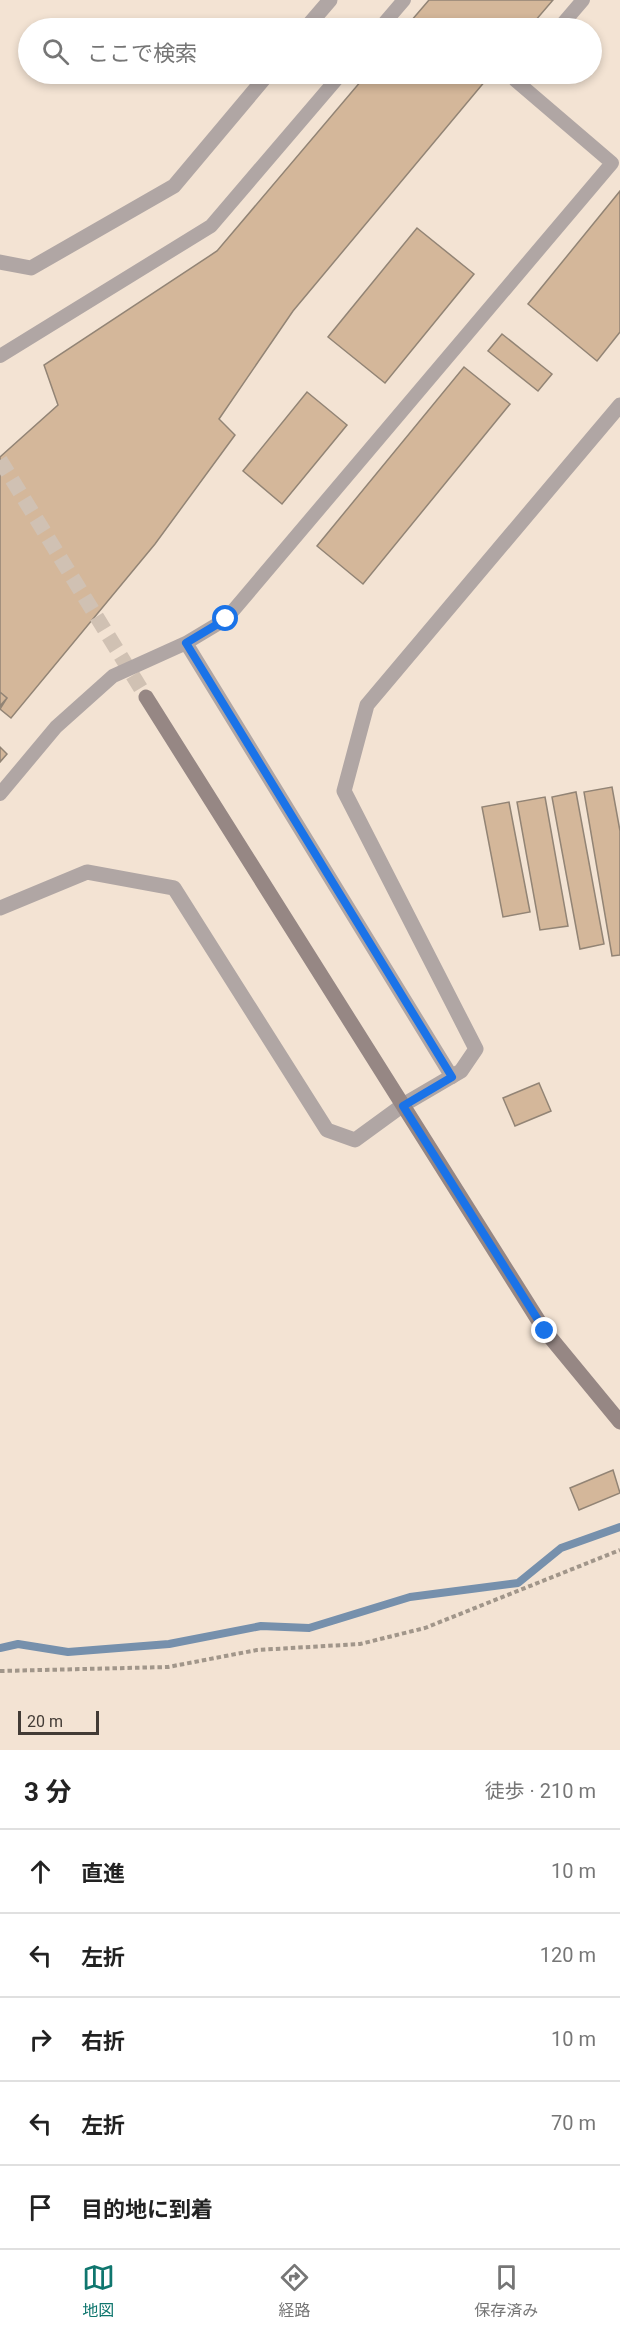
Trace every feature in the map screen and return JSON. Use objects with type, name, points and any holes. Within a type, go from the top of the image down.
[{"type":"street","points":[[315,18],[330,0]]},
{"type":"street","points":[[0,262],[31,268],[174,186],[260,84]]},
{"type":"street","points":[[0,908],[87,872],[174,888],[327,1130],[355,1140],[403,1106],[461,1071],[477,1049],[344,792],[367,705],[620,405]]},
{"type":"street","points":[[146,698],[545,1331],[620,1422]]},
{"type":"lane","points":[[389,18],[404,0]]},
{"type":"lane","points":[[568,18],[583,0]]},
{"type":"lane","points":[[0,356],[211,226],[332,84]]},
{"type":"lane","points":[[0,794],[56,727],[113,676],[186,643],[226,619],[612,163],[520,84]]},
{"type":"lane","points":[[186,643],[452,1077]]},
{"type":"path","points":[[0,1671],[168,1667],[257,1650],[360,1644],[424,1628],[620,1550]]},
{"type":"building","points":[[429,0],[553,0],[538,18],[414,18]]},
{"type":"building","points":[[359,84],[483,84],[293,311],[219,419],[235,435],[155,544],[11,718],[0,709],[7,698],[0,692],[0,457],[58,405],[44,365],[217,251]]},
{"type":"building","points":[[620,191],[620,332],[597,361],[528,304]]},
{"type":"building","points":[[417,228],[474,274],[385,383],[328,337]]},
{"type":"building","points":[[502,334],[552,374],[538,391],[488,351]]},
{"type":"building","points":[[464,367],[510,404],[363,584],[317,546]]},
{"type":"building","points":[[307,392],[347,425],[282,504],[243,471]]},
{"type":"building","points":[[0,692],[7,698],[0,706]]},
{"type":"building","points":[[0,747],[7,754],[0,762]]},
{"type":"building","points":[[612,787],[620,831],[620,955],[612,956],[584,792]]},
{"type":"building","points":[[576,792],[604,944],[580,949],[552,797]]},
{"type":"building","points":[[545,797],[568,926],[540,930],[517,802]]},
{"type":"building","points":[[509,802],[530,912],[503,917],[482,807]]},
{"type":"building","points":[[539,1083],[551,1111],[515,1126],[503,1098]]},
{"type":"building","points":[[613,1470],[620,1493],[579,1510],[570,1488]]},
{"type":"waterway","points":[[0,1648],[18,1644],[68,1652],[169,1644],[261,1626],[309,1628],[410,1597],[518,1583],[561,1548],[620,1527]]},
{"type":"tunnel","points":[[0,460],[146,697]]},
{"type":"route","points":[[226,619],[186,643],[452,1077],[403,1106],[545,1331]]}]
